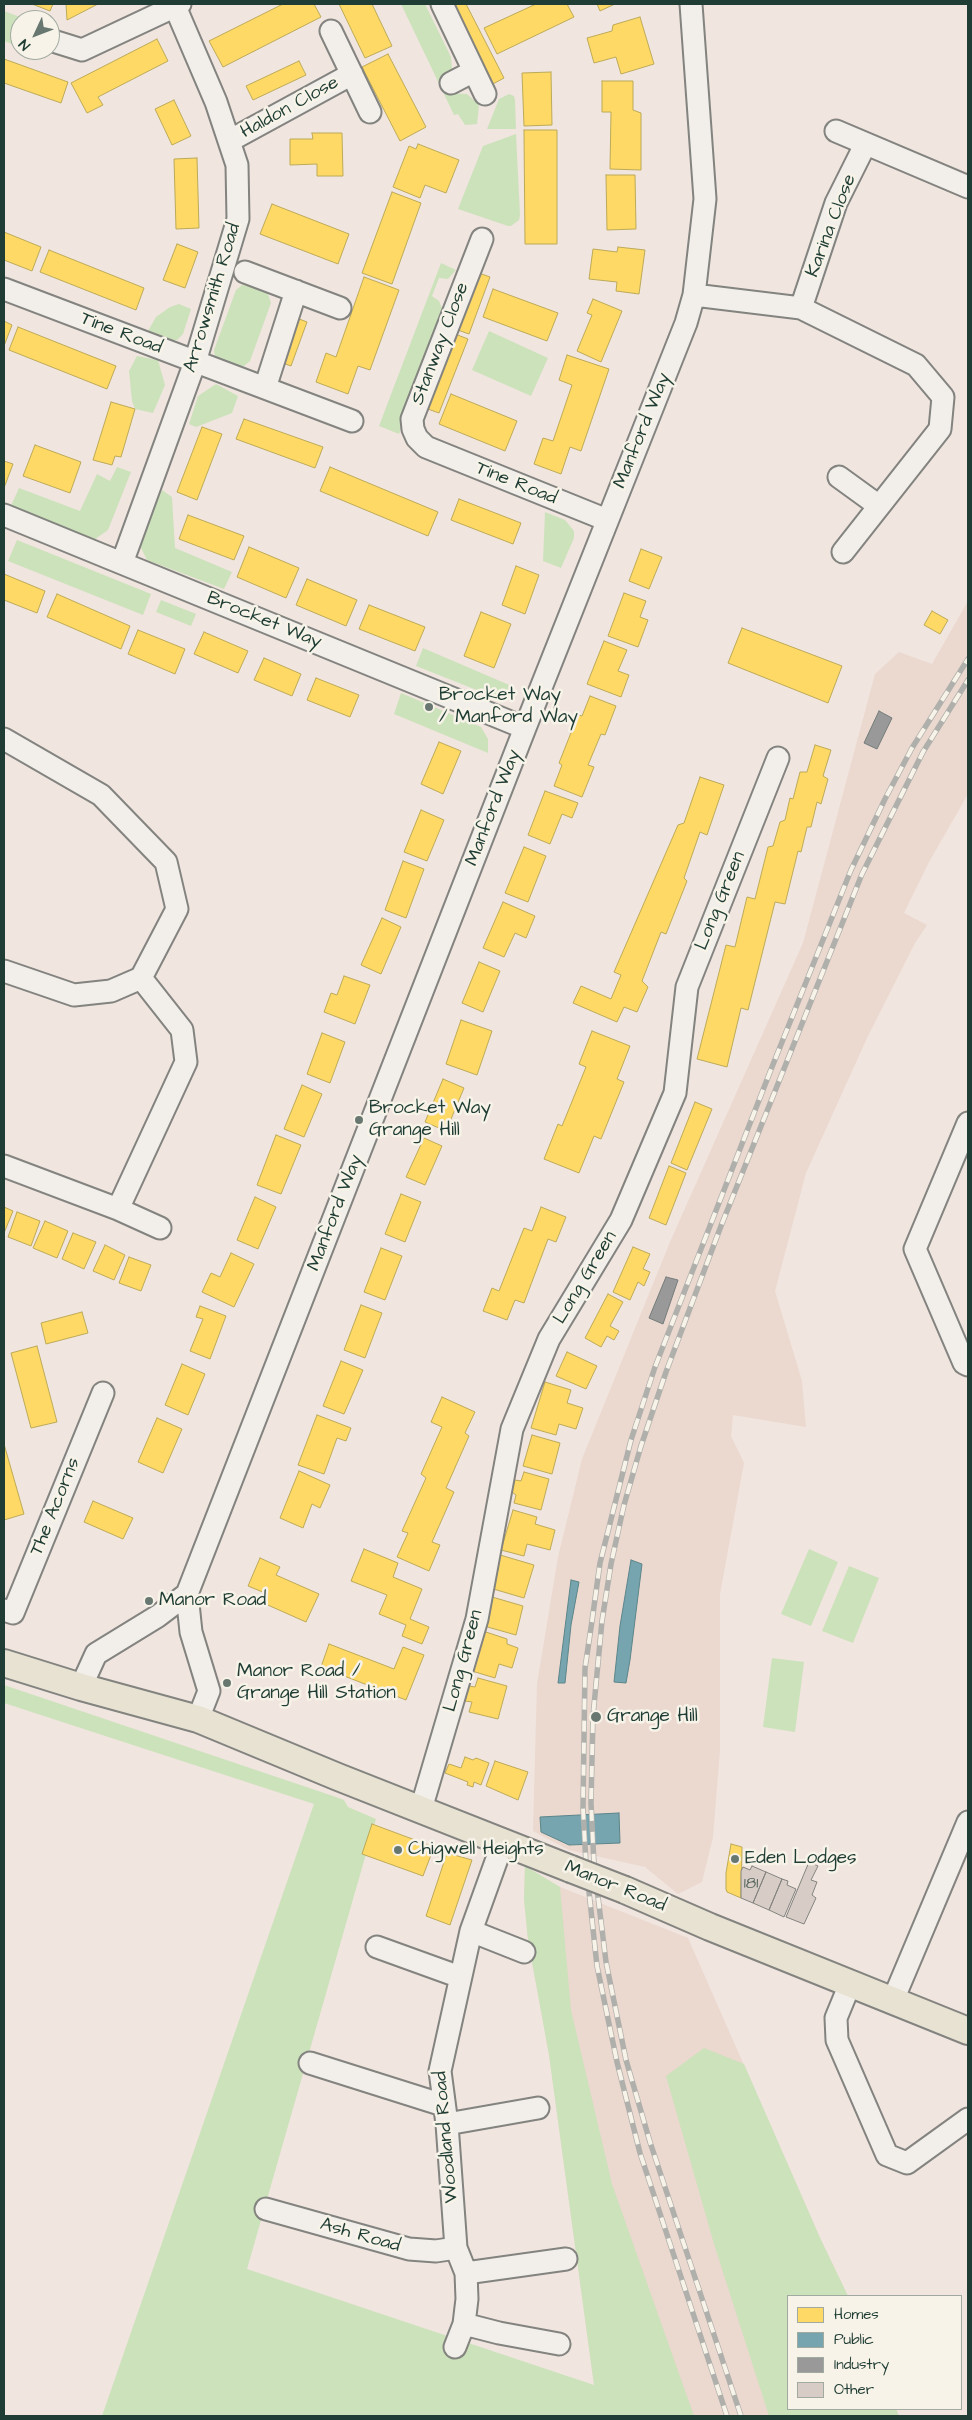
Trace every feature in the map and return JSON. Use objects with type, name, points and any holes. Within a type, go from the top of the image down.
[{"type":"main road","name":"Manor Road","points":[[4,1663],[198,1719],[625,1890],[710,1927],[968,2031]]},
{"type":"street","points":[[442,4],[485,94]]},
{"type":"street","name":"Manford Way","points":[[198,1719],[209,1691],[191,1632],[187,1594],[525,728],[686,323],[694,295],[705,199],[691,4]]},
{"type":"street","points":[[60,43],[82,50],[176,5]]},
{"type":"street","name":"Arrowsmith Road","points":[[122,563],[195,362],[238,219],[237,165],[216,102],[176,5]]},
{"type":"street","name":"Haldon Close","points":[[331,31],[370,112]]},
{"type":"street","points":[[451,83],[474,71]]},
{"type":"street","name":"Haldon Close","points":[[229,141],[352,74]]},
{"type":"street","points":[[836,131],[968,187]]},
{"type":"street","name":"Karina Close","points":[[801,308],[836,203],[866,145]]},
{"type":"street","name":"Stanway Close","points":[[426,447],[417,438],[413,429],[412,419],[482,239]]},
{"type":"street","points":[[245,272],[340,308]]},
{"type":"street","name":"Tine Road","points":[[4,289],[352,421]]},
{"type":"street","points":[[265,388],[296,292]]},
{"type":"street","points":[[694,295],[801,308],[916,365],[943,397],[940,428],[843,552]]},
{"type":"street","name":"Tine Road","points":[[426,447],[607,520]]},
{"type":"street","points":[[839,477],[879,506]]},
{"type":"street","name":"Brocket Way","points":[[4,515],[525,728]]},
{"type":"street","points":[[4,739],[102,795],[166,862],[177,909],[141,978],[111,992],[74,995],[4,971]]},
{"type":"street","name":"Long Green","points":[[421,1809],[477,1619],[512,1429],[549,1339],[621,1220],[675,1093],[687,987],[778,758]]},
{"type":"street","points":[[118,1209],[186,1062],[182,1030],[141,978]]},
{"type":"street","points":[[968,1123],[915,1249],[964,1364],[968,1365]]},
{"type":"street","points":[[4,1166],[118,1209],[160,1228]]},
{"type":"street","name":"The Acorns","points":[[4,1610],[13,1612],[103,1393]]},
{"type":"street","points":[[82,1687],[96,1654],[158,1616],[187,1594]]},
{"type":"street","points":[[893,2000],[968,1822]]},
{"type":"street","name":"Woodland Road","points":[[455,2347],[464,2324],[467,2299],[466,2273],[456,2248],[440,2071],[470,1931],[503,1842]]},
{"type":"street","points":[[470,1931],[524,1952]]},
{"type":"street","points":[[377,1947],[460,1977]]},
{"type":"street","points":[[850,1984],[836,2018],[837,2040],[887,2155],[907,2163],[968,2119]]},
{"type":"street","points":[[310,2063],[445,2115],[538,2108]]},
{"type":"street","name":"Ash Road","points":[[266,2209],[409,2250],[436,2251],[456,2248]]},
{"type":"street","points":[[466,2273],[566,2259]]},
{"type":"street","points":[[464,2324],[499,2334],[559,2344]]},
{"type":"shaded area","points":[[968,601],[968,794],[929,862],[904,913],[927,925],[915,943],[867,1038],[806,1173],[775,1291],[802,1381],[806,1427],[733,1415],[731,1436],[744,1463],[720,1594],[720,1750],[713,1837],[702,1882],[678,1894],[645,1867],[569,1850],[533,1831],[537,1684],[558,1557],[582,1459],[670,1242],[803,943],[875,674],[899,652],[932,664]]},
{"type":"shaded area","points":[[525,1866],[560,1887],[688,1938],[821,2240],[848,2295],[787,2295],[787,2410],[896,2410],[899,2416],[602,2416],[594,2385],[549,2055],[528,1940],[524,1899]]},
{"type":"green space","points":[[401,4],[425,4],[451,57],[452,69],[441,79],[448,93],[467,94],[479,106],[477,124],[465,125],[458,114],[454,115]]},
{"type":"green space","points":[[4,11],[10,13],[10,43],[4,41]]},
{"type":"green space","points":[[509,94],[514,96],[515,100],[516,129],[487,129],[499,99]]},
{"type":"green space","points":[[516,134],[519,220],[508,226],[458,209],[483,146]]},
{"type":"green space","points":[[441,263],[456,270],[448,279],[439,278],[432,296],[439,301],[443,311],[399,434],[379,426]]},
{"type":"green space","points":[[242,285],[261,288],[268,294],[271,303],[250,361],[244,366],[235,366],[215,357],[214,350],[236,290]]},
{"type":"green space","points":[[179,304],[191,309],[183,334],[177,340],[167,341],[148,331],[156,317],[170,307]]},
{"type":"green space","points":[[489,331],[548,358],[531,396],[472,370]]},
{"type":"green space","points":[[137,356],[158,360],[165,385],[153,413],[135,409],[132,401],[129,371]]},
{"type":"green space","points":[[216,384],[238,396],[232,413],[196,427],[189,424],[198,396]]},
{"type":"green space","points":[[117,467],[131,472],[108,530],[91,542],[9,510],[19,488],[80,511],[97,474],[110,481]]},
{"type":"green space","points":[[162,490],[172,497],[175,548],[232,572],[224,589],[147,560],[139,544]]},
{"type":"green space","points":[[545,512],[565,520],[574,531],[574,538],[561,568],[543,561]]},
{"type":"green space","points":[[17,540],[151,594],[143,615],[8,561]]},
{"type":"green space","points":[[161,600],[196,614],[191,626],[156,612]]},
{"type":"green space","points":[[423,648],[514,687],[506,696],[497,698],[416,666]]},
{"type":"green space","points":[[401,693],[481,727],[488,739],[488,753],[394,714]]},
{"type":"green space","points":[[809,1549],[838,1562],[811,1626],[781,1614]]},
{"type":"green space","points":[[849,1566],[879,1578],[853,1643],[822,1631]]},
{"type":"green space","points":[[772,1658],[804,1662],[795,1732],[763,1727]]},
{"type":"green space","points":[[4,1685],[333,1796],[344,1800],[348,1807],[376,1819],[247,2269],[594,2385],[549,2055],[528,1940],[524,1899],[525,1866],[560,1887],[571,2010],[612,2184],[694,2416],[102,2416],[314,1804],[4,1703]]},
{"type":"green space","points":[[704,2048],[744,2064],[821,2240],[848,2295],[787,2295],[787,2410],[896,2410],[899,2416],[769,2416],[714,2244],[666,2076]]},
{"type":"building: Homes","points":[[32,4],[53,4],[50,10]]},
{"type":"building: Homes","points":[[66,4],[98,4],[67,20]]},
{"type":"building: Homes","points":[[283,4],[314,4],[321,17],[223,67],[209,41]]},
{"type":"building: Homes","points":[[339,4],[372,4],[392,46],[365,58]]},
{"type":"building: Homes","points":[[449,4],[466,4],[504,78],[491,85]]},
{"type":"building: Homes","points":[[536,4],[567,4],[574,17],[497,54],[484,28]]},
{"type":"building: Homes","points":[[597,4],[615,4],[600,11]]},
{"type":"building: Homes","points":[[640,17],[654,64],[621,74],[616,57],[594,63],[587,38],[612,31],[613,25]]},
{"type":"building: Homes","points":[[157,39],[168,61],[98,97],[103,105],[87,113],[71,83]]},
{"type":"building: Homes","points":[[388,54],[426,127],[400,141],[362,67]]},
{"type":"building: Homes","points":[[4,59],[68,82],[61,103],[4,83]]},
{"type":"building: Homes","points":[[299,61],[306,75],[253,100],[246,86]]},
{"type":"building: Homes","points":[[551,72],[552,125],[524,126],[522,73]]},
{"type":"building: Homes","points":[[602,81],[633,81],[633,110],[641,113],[641,170],[610,169],[611,112],[602,112]]},
{"type":"building: Homes","points":[[174,100],[191,136],[172,145],[155,109]]},
{"type":"building: Homes","points":[[524,130],[557,130],[557,244],[525,244]]},
{"type":"building: Homes","points":[[312,133],[342,133],[343,176],[317,176],[317,164],[290,165],[290,139],[313,139]]},
{"type":"building: Homes","points":[[418,144],[459,160],[446,193],[425,185],[420,198],[393,187],[409,146],[416,149]]},
{"type":"building: Homes","points":[[197,158],[199,228],[176,229],[174,159]]},
{"type":"building: Homes","points":[[606,175],[635,175],[636,229],[607,230]]},
{"type":"building: Homes","points":[[392,192],[421,203],[392,284],[362,273]]},
{"type":"building: Homes","points":[[272,204],[349,234],[338,264],[260,234]]},
{"type":"building: Homes","points":[[4,232],[41,247],[32,271],[4,260]]},
{"type":"building: Homes","points":[[177,244],[198,252],[185,288],[163,280]]},
{"type":"building: Homes","points":[[618,247],[645,250],[639,294],[616,291],[617,282],[589,279],[593,249],[617,252]]},
{"type":"building: Homes","points":[[49,250],[144,288],[136,310],[40,272]]},
{"type":"building: Homes","points":[[476,272],[490,277],[469,334],[455,329]]},
{"type":"building: Homes","points":[[364,277],[399,290],[370,370],[358,366],[348,394],[316,382],[326,353],[336,357]]},
{"type":"building: Homes","points":[[493,289],[558,313],[547,341],[483,317]]},
{"type":"building: Homes","points":[[593,299],[622,311],[601,362],[577,351],[592,315],[587,313]]},
{"type":"building: Homes","points":[[294,317],[307,322],[291,366],[277,361]]},
{"type":"building: Homes","points":[[4,321],[12,325],[4,346]]},
{"type":"building: Homes","points":[[18,327],[116,366],[107,389],[9,350]]},
{"type":"building: Homes","points":[[455,334],[468,339],[439,413],[425,408]]},
{"type":"building: Homes","points":[[567,355],[609,369],[581,451],[570,447],[561,474],[534,464],[543,438],[553,441],[572,385],[559,380]]},
{"type":"building: Homes","points":[[451,394],[517,421],[505,451],[439,424]]},
{"type":"building: Homes","points":[[111,402],[135,409],[121,457],[115,456],[112,465],[93,460]]},
{"type":"building: Homes","points":[[244,419],[323,447],[315,468],[236,439]]},
{"type":"building: Homes","points":[[202,427],[222,434],[197,500],[177,492]]},
{"type":"building: Homes","points":[[35,445],[81,462],[70,493],[23,476]]},
{"type":"building: Homes","points":[[4,461],[13,464],[4,488]]},
{"type":"building: Homes","points":[[330,467],[438,512],[428,536],[320,491]]},
{"type":"building: Homes","points":[[459,499],[521,523],[513,544],[451,520]]},
{"type":"building: Homes","points":[[188,515],[244,536],[234,560],[179,539]]},
{"type":"building: Homes","points":[[249,547],[299,568],[286,598],[237,577]]},
{"type":"building: Homes","points":[[641,549],[662,557],[649,589],[629,581]]},
{"type":"building: Homes","points":[[516,566],[539,575],[525,614],[502,605]]},
{"type":"building: Homes","points":[[4,574],[45,591],[37,613],[4,600]]},
{"type":"building: Homes","points":[[307,579],[357,600],[346,626],[296,605]]},
{"type":"building: Homes","points":[[624,593],[646,601],[640,617],[648,620],[638,647],[608,636]]},
{"type":"building: Homes","points":[[57,594],[130,626],[121,649],[47,617]]},
{"type":"building: Homes","points":[[369,605],[425,627],[415,651],[359,629]]},
{"type":"building: Homes","points":[[932,611],[948,620],[940,634],[924,625]]},
{"type":"building: Homes","points":[[481,612],[511,624],[494,668],[464,656]]},
{"type":"building: Homes","points":[[742,628],[842,666],[828,703],[728,663]]},
{"type":"building: Homes","points":[[138,630],[185,649],[175,674],[128,654]]},
{"type":"building: Homes","points":[[204,632],[248,651],[238,673],[194,654]]},
{"type":"building: Homes","points":[[604,641],[627,650],[618,671],[629,675],[621,697],[587,684]]},
{"type":"building: Homes","points":[[264,658],[301,674],[292,696],[254,680]]},
{"type":"building: Homes","points":[[316,678],[359,695],[350,717],[307,700]]},
{"type":"building: Homes","points":[[590,696],[616,706],[605,735],[601,734],[588,765],[594,767],[582,797],[554,786],[562,765],[559,763],[578,715],[582,716]]},
{"type":"building: Homes","points":[[439,742],[461,751],[443,794],[421,784]]},
{"type":"building: Homes","points":[[815,745],[831,750],[823,776],[828,779],[821,804],[817,802],[811,827],[807,827],[801,852],[798,851],[785,904],[775,902],[748,1010],[741,1008],[727,1067],[697,1059],[726,945],[735,947],[747,897],[755,899],[768,847],[773,846],[780,822],[785,820],[790,798],[793,799],[800,772],[807,772]]},
{"type":"building: Homes","points":[[700,777],[724,785],[707,835],[700,832],[684,878],[687,881],[666,934],[661,932],[642,981],[648,987],[637,1012],[624,1007],[617,1022],[573,1003],[581,986],[611,999],[621,975],[614,972],[678,825],[684,823]]},
{"type":"building: Homes","points":[[545,791],[578,803],[572,818],[562,814],[550,844],[528,835]]},
{"type":"building: Homes","points":[[421,810],[444,820],[427,861],[404,852]]},
{"type":"building: Homes","points":[[524,847],[546,856],[528,902],[505,893]]},
{"type":"building: Homes","points":[[403,861],[424,869],[406,918],[385,910]]},
{"type":"building: Homes","points":[[503,902],[535,916],[526,938],[515,933],[504,957],[483,948]]},
{"type":"building: Homes","points":[[382,918],[401,927],[381,974],[361,965]]},
{"type":"building: Homes","points":[[479,962],[500,971],[483,1012],[462,1003]]},
{"type":"building: Homes","points":[[344,976],[370,985],[355,1024],[324,1012],[331,993],[337,995]]},
{"type":"building: Homes","points":[[461,1020],[492,1031],[477,1075],[446,1064]]},
{"type":"building: Homes","points":[[592,1031],[630,1046],[617,1079],[624,1082],[601,1139],[594,1136],[579,1173],[544,1159],[558,1124],[562,1126],[586,1067],[579,1064]]},
{"type":"building: Homes","points":[[322,1033],[345,1042],[330,1083],[307,1074]]},
{"type":"building: Homes","points":[[443,1079],[464,1088],[446,1131],[425,1122]]},
{"type":"building: Homes","points":[[302,1085],[322,1094],[304,1137],[284,1129]]},
{"type":"building: Homes","points":[[695,1102],[712,1109],[687,1170],[671,1163]]},
{"type":"building: Homes","points":[[276,1135],[301,1145],[281,1194],[257,1185]]},
{"type":"building: Homes","points":[[424,1138],[442,1146],[425,1185],[406,1177]]},
{"type":"building: Homes","points":[[669,1166],[686,1173],[666,1225],[649,1218]]},
{"type":"building: Homes","points":[[401,1194],[421,1202],[405,1242],[385,1234]]},
{"type":"building: Homes","points":[[255,1197],[276,1207],[258,1249],[237,1240]]},
{"type":"building: Homes","points":[[4,1207],[13,1211],[4,1233]]},
{"type":"building: Homes","points":[[541,1207],[566,1217],[556,1242],[548,1239],[524,1303],[515,1300],[507,1320],[483,1311],[492,1288],[499,1291],[524,1228],[532,1231]]},
{"type":"building: Homes","points":[[17,1212],[40,1221],[31,1246],[8,1237]]},
{"type":"building: Homes","points":[[45,1221],[68,1231],[57,1258],[33,1248]]},
{"type":"building: Homes","points":[[73,1233],[96,1242],[84,1269],[62,1259]]},
{"type":"building: Homes","points":[[105,1245],[125,1255],[114,1280],[93,1271]]},
{"type":"building: Homes","points":[[633,1247],[650,1254],[643,1269],[650,1272],[644,1286],[638,1282],[630,1300],[613,1292]]},
{"type":"building: Homes","points":[[381,1248],[402,1256],[385,1300],[364,1292]]},
{"type":"building: Homes","points":[[231,1253],[254,1264],[234,1307],[202,1292],[211,1273],[220,1277]]},
{"type":"building: Homes","points":[[129,1257],[151,1265],[141,1291],[119,1283]]},
{"type":"building: Homes","points":[[608,1294],[623,1302],[610,1326],[619,1331],[614,1340],[607,1336],[601,1347],[585,1338]]},
{"type":"building: Homes","points":[[361,1305],[382,1313],[365,1358],[344,1350]]},
{"type":"building: Homes","points":[[200,1306],[226,1316],[210,1359],[190,1351],[203,1319],[196,1317]]},
{"type":"building: Homes","points":[[82,1312],[88,1333],[46,1344],[41,1323]]},
{"type":"building: Homes","points":[[37,1346],[57,1422],[31,1428],[11,1353]]},
{"type":"building: Homes","points":[[567,1352],[597,1366],[586,1389],[556,1376]]},
{"type":"building: Homes","points":[[341,1361],[363,1370],[344,1414],[323,1406]]},
{"type":"building: Homes","points":[[182,1364],[205,1374],[188,1415],[165,1405]]},
{"type":"building: Homes","points":[[545,1382],[571,1390],[567,1403],[583,1408],[576,1429],[559,1424],[556,1435],[531,1428]]},
{"type":"building: Homes","points":[[442,1397],[475,1412],[465,1433],[469,1436],[446,1488],[454,1492],[432,1542],[440,1545],[429,1571],[397,1557],[408,1533],[402,1531],[426,1478],[421,1474],[442,1427],[431,1422]]},
{"type":"building: Homes","points":[[317,1415],[351,1428],[346,1441],[337,1438],[324,1474],[298,1465]]},
{"type":"building: Homes","points":[[157,1418],[182,1429],[163,1473],[138,1462]]},
{"type":"building: Homes","points":[[532,1435],[560,1443],[552,1474],[523,1466]]},
{"type":"building: Homes","points":[[4,1444],[24,1514],[4,1520]]},
{"type":"building: Homes","points":[[299,1471],[330,1485],[320,1508],[312,1504],[303,1528],[280,1518]]},
{"type":"building: Homes","points":[[524,1472],[549,1479],[541,1510],[514,1503],[516,1495],[512,1492],[515,1480],[521,1481]]},
{"type":"building: Homes","points":[[93,1501],[133,1518],[123,1539],[84,1522]]},
{"type":"building: Homes","points":[[513,1510],[537,1517],[535,1524],[555,1530],[550,1550],[527,1544],[524,1556],[501,1550]]},
{"type":"building: Homes","points":[[364,1549],[398,1563],[393,1577],[422,1589],[410,1619],[429,1627],[422,1644],[402,1636],[406,1625],[379,1614],[387,1595],[351,1581]]},
{"type":"building: Homes","points":[[500,1555],[534,1565],[524,1598],[490,1588]]},
{"type":"building: Homes","points":[[260,1558],[280,1567],[276,1575],[319,1594],[306,1622],[261,1602],[265,1593],[248,1586]]},
{"type":"building: Homes","points":[[492,1597],[523,1606],[516,1635],[484,1626]]},
{"type":"building: Homes","points":[[483,1631],[507,1639],[507,1644],[518,1648],[512,1668],[499,1664],[495,1678],[472,1671]]},
{"type":"building: Homes","points":[[329,1644],[394,1669],[403,1647],[424,1655],[406,1700],[321,1667]]},
{"type":"building: Homes","points":[[478,1678],[507,1686],[498,1719],[469,1712],[472,1702],[465,1701],[469,1686],[475,1687]]},
{"type":"building: Homes","points":[[465,1757],[473,1760],[476,1758],[489,1763],[481,1785],[474,1782],[473,1787],[467,1785],[468,1782],[445,1773],[449,1764],[461,1768]]},
{"type":"building: Homes","points":[[495,1761],[528,1772],[518,1800],[486,1786]]},
{"type":"building: Homes","name":"Chigwell Heights","points":[[372,1824],[434,1847],[423,1876],[362,1854]]},
{"type":"building: Homes","name":"Eden Lodges","points":[[731,1844],[742,1847],[741,1898],[727,1892],[726,1889],[726,1873]]},
{"type":"building: Homes","points":[[447,1853],[472,1860],[450,1925],[426,1916]]},
{"type":"building: Public","points":[[631,1560],[642,1564],[630,1660],[626,1683],[614,1682],[620,1626]]},
{"type":"building: Public","points":[[571,1580],[579,1582],[571,1625],[565,1683],[558,1683]]},
{"type":"building: Public","points":[[619,1813],[620,1843],[569,1845],[541,1832],[540,1817]]},
{"type":"building: Industry","points":[[879,711],[892,718],[877,749],[864,743]]},
{"type":"building: Industry","points":[[666,1277],[678,1280],[663,1324],[649,1318]]},
{"type":"building: Other","points":[[809,1862],[818,1866],[811,1880],[817,1882],[812,1895],[816,1898],[804,1924],[786,1917]]},
{"type":"building: Other","points":[[752,1866],[766,1872],[753,1903],[741,1898],[741,1871],[743,1867],[750,1870]]},
{"type":"building: Other","points":[[766,1872],[782,1879],[769,1910],[753,1903]]},
{"type":"building: Other","points":[[782,1879],[788,1881],[787,1885],[796,1889],[784,1917],[769,1910]]},
{"type":"railway","points":[[727,2416],[640,2153],[617,2062],[597,1966],[586,1864],[583,1808],[585,1668],[600,1563],[631,1440],[655,1367],[851,870],[912,748],[968,659]]},
{"type":"railway","points":[[741,2416],[650,2142],[626,2060],[606,1962],[594,1864],[591,1803],[593,1716],[602,1621],[611,1564],[624,1505],[641,1446],[666,1372],[721,1226],[862,874],[923,752],[968,680]]},
{"type":"place","name":"Brocket Way / Manford Way","points":[[429,707]]},
{"type":"place","name":"Brocket Way Grange Hill","points":[[359,1120]]},
{"type":"place","name":"Manor Road","points":[[149,1601]]},
{"type":"place","name":"Manor Road / Grange Hill Station","points":[[227,1683]]},
{"type":"place","name":"Grange Hill","points":[[596,1717]]},
{"type":"place","name":"Chigwell Heights","points":[[398,1850]]},
{"type":"place","name":"Eden Lodges","points":[[735,1859]]}]
